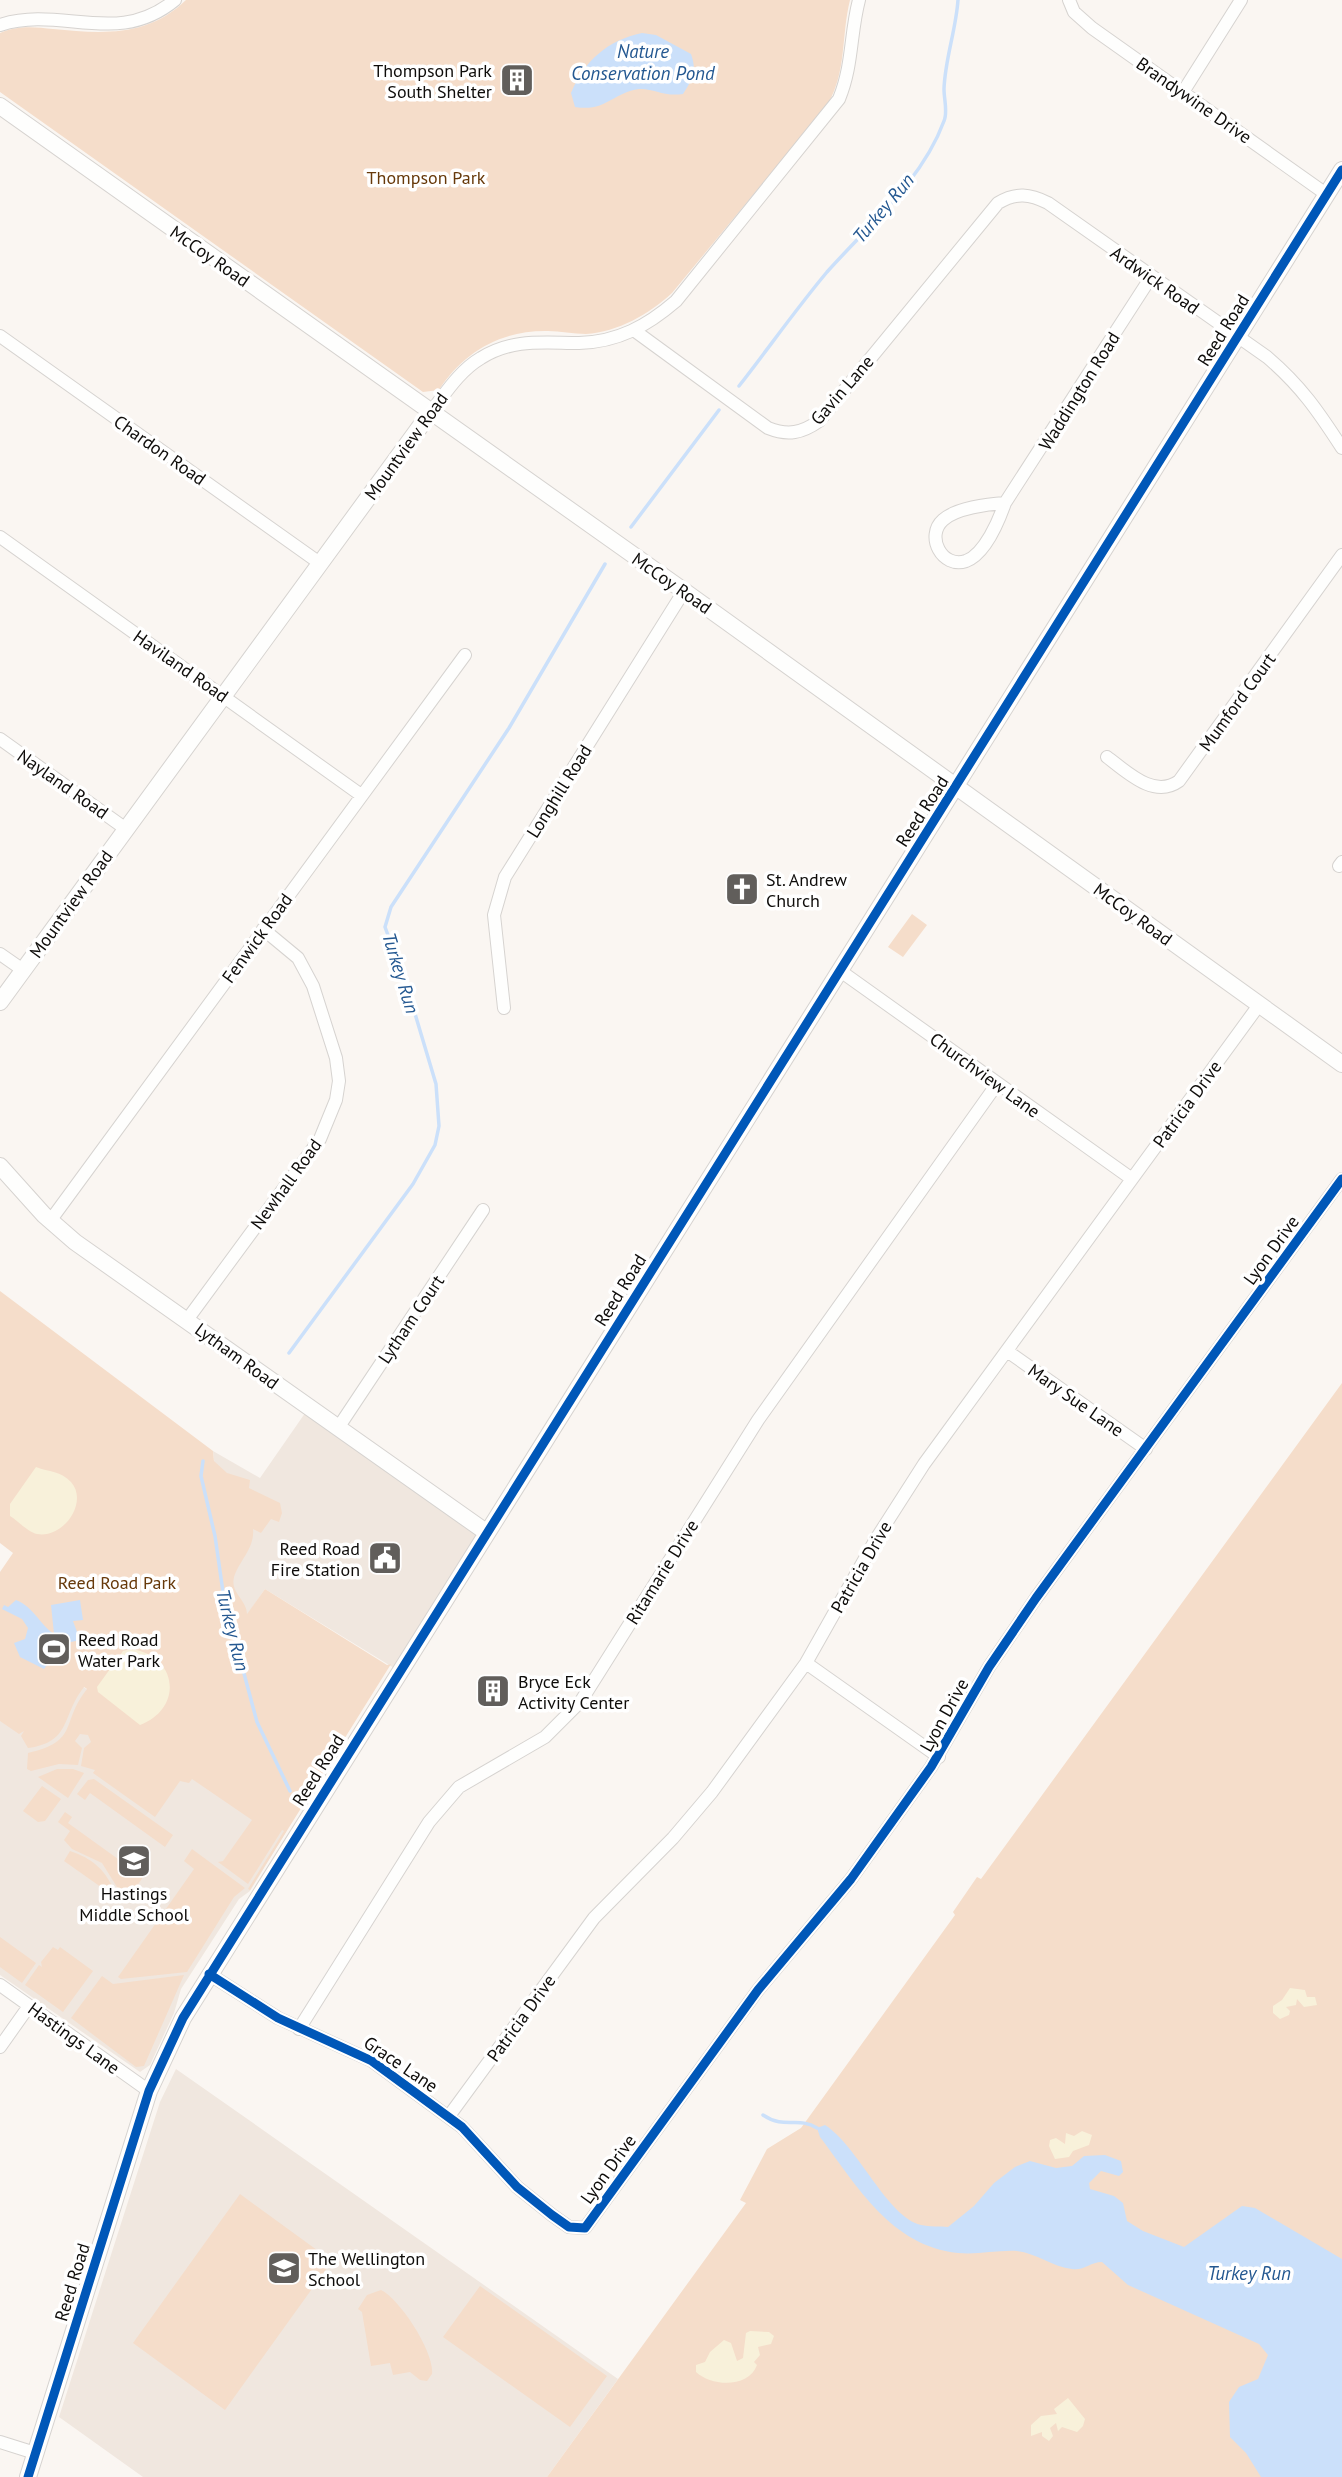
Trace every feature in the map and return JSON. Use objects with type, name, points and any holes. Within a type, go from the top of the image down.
[{"type":"main road","name":"McCoy Road","points":[[0,107],[684,591],[1342,1064]]},
{"type":"main road","name":"Reed Road","points":[[28,2477],[149,2091],[183,2018],[1342,170]]},
{"type":"main road","name":"Mountview Road","points":[[0,1002],[430,413]]},
{"type":"main road","name":"Lytham Road","points":[[0,1166],[50,1221],[75,1242],[486,1532]]},
{"type":"street","points":[[0,25],[27,20],[107,26],[126,24],[147,18],[175,0]]},
{"type":"street","name":"Mountview Road","points":[[430,413],[464,371],[500,348],[519,342],[592,342],[635,331],[653,321],[692,283],[839,99],[850,67],[853,21],[859,0]]},
{"type":"street","name":"Brandywine Drive","points":[[1069,0],[1082,20],[1326,194]]},
{"type":"street","points":[[1184,92],[1241,0]]},
{"type":"street","name":"Ardwick Road","points":[[1010,196],[1030,195],[1048,203],[1294,379],[1314,402],[1342,448]]},
{"type":"street","name":"Gavin Lane","points":[[635,331],[768,428],[786,432],[806,430],[819,421],[998,202],[1010,196]]},
{"type":"street","name":"Waddington Road","points":[[1005,503],[990,503],[945,517],[937,529],[936,547],[951,559],[966,561],[974,556],[1000,519],[1005,503],[1151,277]]},
{"type":"street","name":"Chardon Road","points":[[0,337],[321,564]]},
{"type":"street","name":"Haviland Road","points":[[0,537],[361,795]]},
{"type":"street","name":"Mumford Court","points":[[1107,757],[1151,786],[1165,788],[1179,781],[1342,555]]},
{"type":"street","name":"Longhill Road","points":[[504,1008],[494,915],[505,877],[684,591]]},
{"type":"street","name":"Fenwick Road","points":[[50,1221],[465,655]]},
{"type":"street","name":"Nayland Road","points":[[0,739],[127,829]]},
{"type":"street","name":"Newhall Road","points":[[187,1320],[320,1139],[336,1100],[339,1082],[336,1058],[313,986],[298,958],[263,929]]},
{"type":"street","points":[[0,954],[23,970]]},
{"type":"street","name":"Churchview Lane","points":[[839,970],[1132,1179]]},
{"type":"street","name":"Patricia Drive","points":[[449,2116],[594,1918],[694,1815],[806,1663],[896,1508],[1259,1005]]},
{"type":"street","name":"Ritamarie Drive","points":[[299,2029],[429,1822],[459,1787],[545,1737],[581,1701],[758,1420],[997,1084]]},
{"type":"street","name":"Lyon Drive","points":[[552,2215],[578,2230],[588,2225],[758,1990],[851,1879],[939,1757],[989,1667],[1342,1179]]},
{"type":"street","name":"Lytham Court","points":[[338,1428],[483,1210]]},
{"type":"street","name":"Mary Sue Lane","points":[[1007,1351],[1146,1449]]},
{"type":"street","points":[[806,1663],[939,1757]]},
{"type":"street","name":"Grace Lane","points":[[209,1974],[299,2029],[362,2055],[449,2116],[517,2187],[552,2215]]},
{"type":"street","name":"Hastings Lane","points":[[0,1985],[149,2091]]},
{"type":"street","points":[[0,2047],[29,2006]]},
{"type":"street","points":[[0,2442],[35,2453]]},
{"type":"shaded area","points":[[310,1406],[489,1531],[456,1599],[407,1676],[265,1589],[240,1625],[227,1572],[213,1451],[260,1478]]},
{"type":"shaded area","name":"Hastings Middle School","points":[[82,1686],[286,1832],[250,1891],[239,1899],[181,1989],[174,2013],[150,2065],[140,2072],[0,1975],[0,1714]]},
{"type":"shaded area","name":"The Wellington School","points":[[176,2069],[618,2379],[547,2477],[143,2477],[59,2417],[160,2102]]},
{"type":"green space","name":"Thompson Park","points":[[186,0],[850,0],[841,66],[828,104],[672,293],[643,315],[610,330],[586,334],[531,332],[500,339],[472,354],[439,390],[423,392],[0,92],[0,33],[26,27],[90,32],[124,30],[156,21]]},
{"type":"green space","points":[[912,914],[927,925],[903,957],[888,947]]},
{"type":"green space","name":"Reed Road Park","points":[[0,1291],[213,1451],[214,1461],[227,1473],[250,1480],[249,1488],[280,1503],[282,1513],[279,1522],[271,1519],[261,1533],[253,1529],[252,1542],[234,1577],[234,1588],[247,1614],[265,1589],[387,1665],[391,1664],[250,1890],[248,1889],[284,1831],[282,1830],[248,1884],[218,1862],[223,1861],[252,1820],[192,1779],[189,1783],[180,1781],[155,1817],[93,1773],[95,1770],[81,1766],[84,1748],[91,1742],[88,1735],[80,1734],[75,1741],[82,1748],[78,1765],[59,1764],[31,1771],[27,1769],[28,1753],[55,1743],[62,1736],[87,1689],[84,1687],[77,1698],[59,1734],[42,1745],[28,1748],[21,1736],[24,1731],[19,1734],[0,1721],[0,1572],[13,1553],[0,1543]]},
{"type":"green space","points":[[1342,1383],[1342,2477],[547,2477],[746,2203],[740,2200],[767,2149],[801,2128],[955,1915],[953,1912],[977,1877],[981,1879]]},
{"type":"green space","points":[[57,1769],[73,1769],[84,1773],[68,1798],[38,1777]]},
{"type":"green space","points":[[94,1779],[173,1835],[165,1847],[90,1793],[85,1800],[77,1794],[88,1780]]},
{"type":"green space","points":[[42,1786],[61,1799],[45,1821],[38,1822],[23,1811]]},
{"type":"green space","points":[[65,1812],[72,1817],[68,1823],[143,1877],[125,1904],[64,1861],[70,1851],[85,1857],[106,1875],[114,1889],[117,1887],[102,1863],[72,1849],[64,1840],[70,1831],[58,1822]]},
{"type":"green space","points":[[192,1849],[245,1888],[234,1897],[187,1972],[121,1979],[118,1977],[194,1869],[184,1861]]},
{"type":"green space","points":[[0,1937],[36,1963],[22,1983],[0,1967]]},
{"type":"green space","points":[[53,1947],[58,1950],[60,1947],[93,1971],[63,2012],[25,1985],[39,1965],[42,1967],[41,1962]]},
{"type":"green space","points":[[184,1975],[144,2066],[136,2067],[71,2018],[102,1976],[113,1984]]},
{"type":"green space","points":[[240,2194],[332,2261],[225,2410],[133,2343]]},
{"type":"green space","points":[[480,2286],[607,2376],[570,2427],[443,2337]]},
{"type":"green space","points":[[381,2290],[389,2295],[406,2315],[422,2341],[431,2365],[432,2374],[427,2381],[420,2380],[410,2372],[393,2375],[390,2363],[371,2366],[362,2312],[358,2309],[367,2295]]},
{"type":"sand","points":[[36,1467],[63,1476],[76,1490],[75,1509],[70,1517],[56,1531],[47,1534],[34,1533],[10,1516],[10,1504]]},
{"type":"sand","points":[[131,1649],[147,1654],[159,1662],[170,1684],[169,1696],[163,1707],[154,1717],[140,1725],[98,1692],[97,1687],[123,1651]]},
{"type":"sand","points":[[1290,1988],[1305,1990],[1307,1997],[1315,1997],[1317,2005],[1304,2007],[1297,1999],[1296,2005],[1286,2007],[1290,2011],[1289,2015],[1280,2019],[1273,2013],[1273,2006],[1282,2000]]},
{"type":"sand","points":[[1082,2131],[1092,2135],[1089,2145],[1073,2151],[1069,2157],[1055,2159],[1049,2146],[1050,2140],[1056,2138],[1065,2144],[1066,2133],[1074,2136]]},
{"type":"sand","points":[[769,2332],[774,2336],[771,2344],[758,2347],[760,2355],[754,2362],[757,2365],[753,2373],[730,2383],[711,2380],[696,2372],[696,2365],[705,2362],[710,2352],[724,2340],[731,2343],[737,2361],[743,2358],[746,2333]]},
{"type":"sand","points":[[1068,2398],[1085,2419],[1083,2426],[1077,2432],[1062,2427],[1058,2431],[1056,2423],[1050,2428],[1053,2436],[1049,2441],[1042,2436],[1042,2432],[1031,2436],[1031,2425],[1041,2416],[1057,2414],[1054,2409]]},
{"type":"water","name":"Nature Conservation Pond","points":[[642,33],[656,35],[691,54],[693,75],[683,94],[639,89],[622,94],[602,105],[575,107],[571,93],[590,62],[618,41]]},
{"type":"water","points":[[16,1600],[22,1603],[54,1634],[51,1605],[80,1600],[83,1620],[73,1621],[80,1640],[48,1647],[43,1655],[49,1662],[44,1669],[20,1657],[14,1643],[25,1639],[28,1628],[22,1619],[2,1609],[4,1605],[8,1607]]},
{"type":"water","name":"Turkey Run","points":[[825,2125],[849,2148],[896,2209],[921,2225],[948,2227],[974,2206],[994,2183],[1015,2167],[1030,2161],[1056,2168],[1072,2166],[1084,2156],[1105,2155],[1121,2161],[1123,2172],[1119,2176],[1101,2171],[1089,2183],[1090,2189],[1114,2196],[1123,2203],[1127,2221],[1143,2231],[1184,2247],[1242,2206],[1255,2208],[1342,2259],[1342,2477],[1261,2477],[1246,2453],[1230,2437],[1229,2402],[1239,2387],[1258,2379],[1268,2355],[1259,2344],[1128,2285],[1102,2262],[1072,2269],[1024,2252],[958,2253],[934,2248],[913,2239],[878,2211],[848,2175],[820,2137],[817,2128]]},
{"type":"waterway","name":"Turkey Run","points":[[739,386],[827,272],[893,202],[934,143],[945,117],[945,78],[958,0]]},
{"type":"waterway","name":"Turkey Run","points":[[631,527],[719,410]]},
{"type":"waterway","name":"Turkey Run","points":[[289,1353],[413,1184],[435,1145],[439,1126],[436,1084],[407,987],[385,927],[391,907],[509,728],[605,564]]},
{"type":"waterway","name":"Turkey Run","points":[[203,1461],[201,1476],[215,1536],[224,1599],[257,1722],[290,1791]]},
{"type":"waterway","name":"Turkey Run","points":[[763,2115],[778,2122],[804,2123],[817,2128]]},
{"type":"cycle path","points":[[28,2477],[149,2091],[183,2018],[1342,170]]},
{"type":"cycle path","points":[[209,1974],[278,2018],[372,2061],[462,2127],[517,2187],[552,2215],[569,2227],[585,2228],[758,1990],[851,1879],[931,1767],[989,1667],[1036,1598],[1342,1179]]},
{"type":"place","name":"Thompson Park South Shelter","points":[[517,80]]},
{"type":"place","name":"St. Andrew Church","points":[[742,889]]},
{"type":"place","name":"Reed Road Fire Station","points":[[385,1558]]},
{"type":"place","name":"Reed Road Water Park","points":[[54,1649]]},
{"type":"place","name":"Bryce Eck Activity Center","points":[[493,1691]]},
{"type":"place","name":"Hastings Middle School","points":[[134,1861]]},
{"type":"place","name":"The Wellington School","points":[[284,2268]]}]
